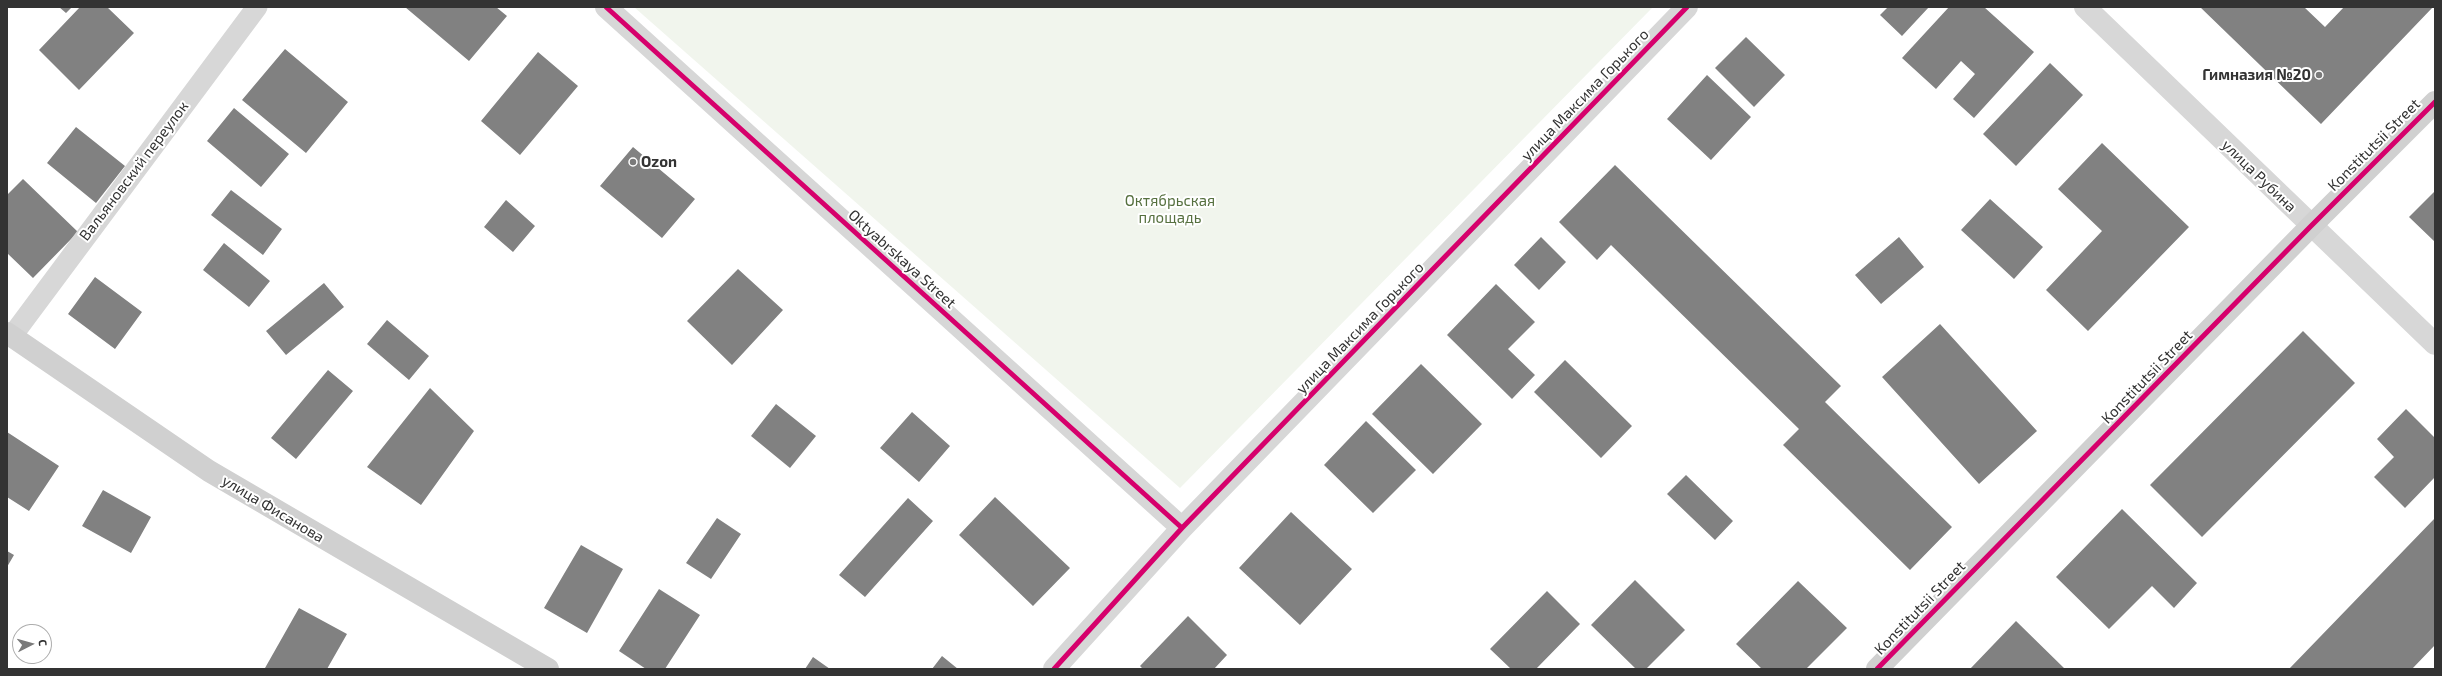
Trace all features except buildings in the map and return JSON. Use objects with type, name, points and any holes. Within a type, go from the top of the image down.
[{"type":"street","name":"Oktyabrskaya Street","points":[[606,7],[1182,528]]},
{"type":"street","name":"улица Максима Горького","points":[[1054,669],[1182,528],[1687,7]]},
{"type":"street","name":"улица Рубина","points":[[2085,7],[2435,344]]},
{"type":"street","name":"Konstitutsii Street","points":[[1877,669],[2311,226],[2435,102]]},
{"type":"street","name":"улица Фисанова","points":[[9,333],[209,471],[548,669]]},
{"type":"lane","name":"Вальяновский переулок","points":[[9,333],[257,7]]},
{"type":"green space","name":"Октябрьская площадь","points":[[634,7],[1653,7],[1180,488]]},
{"type":"cycle path","points":[[606,7],[1182,528]]},
{"type":"cycle path","points":[[1054,669],[1182,528],[1687,7]]},
{"type":"cycle path","points":[[1877,669],[2311,226],[2435,102]]},
{"type":"place","name":"Гимназия №20","points":[[2319,75]]},
{"type":"place","name":"Ozon","points":[[633,162]]}]
